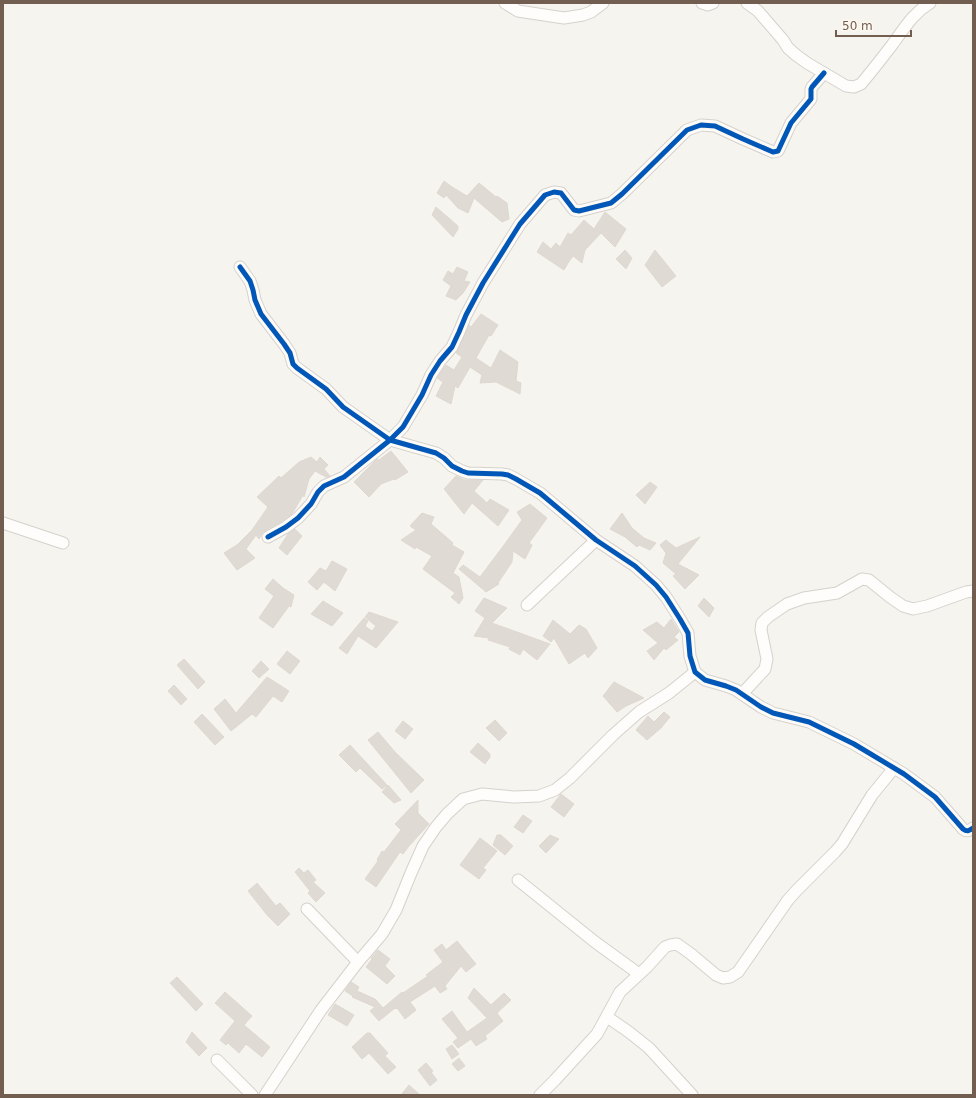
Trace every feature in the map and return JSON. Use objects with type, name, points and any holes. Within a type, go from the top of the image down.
[{"type":"street","points":[[505,3],[518,11],[564,18],[584,15],[591,12],[603,3]]},
{"type":"street","points":[[702,3],[708,5],[713,3]]},
{"type":"street","points":[[747,3],[758,11],[788,48],[796,55],[846,86],[854,87],[861,84],[912,17],[930,3]]},
{"type":"street","points":[[268,537],[298,518],[311,504],[318,492],[324,486],[344,477],[390,440],[403,427],[422,396],[431,375],[452,346],[466,314],[483,284],[520,224],[545,195],[554,192],[561,193],[574,210],[579,211],[611,203],[687,130],[701,125],[715,126],[776,152],[782,144],[791,123],[811,99],[812,87],[824,73]]},
{"type":"street","points":[[240,267],[250,281],[257,306],[261,314],[290,353],[293,364],[326,389],[343,407],[390,440],[436,453],[452,466],[468,473],[508,475],[540,493],[596,540],[635,566],[656,585],[666,597],[688,633],[690,656],[695,672],[705,680],[726,686],[773,713],[809,722],[854,744],[904,774],[935,797],[963,829],[970,831],[973,828]]},
{"type":"street","points":[[3,523],[63,543]]},
{"type":"street","points":[[527,605],[596,540]]},
{"type":"street","points":[[742,694],[765,669],[767,659],[761,630],[762,623],[786,604],[804,598],[837,593],[862,579],[869,580],[903,606],[913,609],[973,591]]},
{"type":"street","points":[[265,1095],[321,1010],[382,934],[396,910],[423,846],[446,814],[463,800],[482,794],[514,797],[539,796],[555,790],[570,778],[613,735],[639,712],[669,693],[695,672]]},
{"type":"street","points":[[540,1095],[597,1034],[620,992],[665,947],[670,944],[677,944],[716,975],[723,978],[730,977],[738,972],[788,900],[842,844],[872,795],[894,768]]},
{"type":"street","points":[[518,880],[595,942],[639,974]]},
{"type":"street","points":[[307,909],[358,962]]},
{"type":"street","points":[[607,1017],[629,1032],[648,1048],[692,1095]]},
{"type":"street","points":[[217,1060],[252,1095]]},
{"type":"building","points":[[444,181],[467,196],[479,183],[496,197],[497,196],[507,203],[509,219],[502,222],[474,198],[468,213],[458,208],[446,195],[444,198],[437,193]]},
{"type":"building","points":[[436,207],[458,226],[458,229],[453,237],[432,215]]},
{"type":"building","points":[[605,212],[626,229],[615,247],[601,233],[585,250],[582,263],[573,256],[564,270],[537,252],[543,242],[551,249],[556,243],[560,247],[568,233],[571,235],[584,220],[594,229]]},
{"type":"building","points":[[625,250],[632,258],[626,269],[616,259]]},
{"type":"building","points":[[655,250],[676,276],[662,287],[645,265]]},
{"type":"building","points":[[457,267],[468,272],[464,281],[470,282],[463,293],[456,300],[446,296],[451,286],[443,280],[448,271],[453,274]]},
{"type":"building","points":[[481,314],[498,325],[491,336],[489,335],[476,358],[491,368],[500,350],[518,362],[516,381],[521,383],[520,394],[496,382],[480,383],[482,375],[470,367],[458,388],[455,386],[451,404],[436,396],[443,382],[437,378],[446,365],[454,370],[462,357],[456,353],[469,325],[471,327]]},
{"type":"building","points":[[391,451],[408,472],[395,480],[394,479],[381,484],[369,497],[354,482],[377,459],[379,460]]},
{"type":"building","points":[[311,457],[317,462],[320,457],[328,465],[324,469],[330,476],[326,477],[315,471],[309,479],[304,497],[303,495],[292,514],[262,533],[259,539],[256,535],[246,549],[255,558],[237,570],[224,553],[237,545],[252,530],[268,507],[257,497],[279,476],[281,478],[299,462]]},
{"type":"building","points":[[456,476],[464,480],[483,480],[474,491],[487,503],[490,499],[509,510],[498,526],[472,503],[464,514],[444,489]]},
{"type":"building","points":[[650,482],[657,487],[645,504],[636,495]]},
{"type":"building","points":[[530,504],[547,518],[529,543],[532,545],[525,559],[513,551],[512,562],[498,583],[499,584],[486,592],[459,569],[463,565],[480,577],[522,520],[517,512]]},
{"type":"building","points":[[422,513],[434,517],[431,524],[453,543],[452,545],[464,552],[453,573],[459,577],[463,598],[459,604],[451,597],[455,593],[423,569],[432,556],[416,547],[415,549],[401,540],[416,530],[410,526]]},
{"type":"building","points":[[622,513],[632,528],[644,538],[656,543],[650,550],[639,545],[637,547],[625,537],[610,529]]},
{"type":"building","points":[[295,529],[302,536],[287,555],[279,548],[288,534]]},
{"type":"building","points":[[700,537],[678,564],[699,575],[685,589],[673,576],[676,574],[663,563],[666,553],[660,545],[666,540],[676,548]]},
{"type":"building","points":[[332,561],[347,569],[335,591],[324,582],[317,590],[308,582],[320,568],[326,571]]},
{"type":"building","points":[[273,579],[294,595],[291,607],[289,606],[273,628],[259,618],[274,596],[265,589]]},
{"type":"building","points":[[484,598],[507,608],[492,623],[550,644],[537,660],[523,649],[520,655],[509,649],[510,647],[488,640],[489,638],[474,636],[485,618],[475,611]]},
{"type":"building","points":[[704,598],[714,608],[709,617],[698,606]]},
{"type":"building","points":[[323,601],[343,613],[332,626],[311,614]]},
{"type":"building","points":[[369,612],[398,622],[376,648],[358,636],[347,654],[339,648],[364,618],[368,621],[365,626],[372,631],[376,626],[365,617]]},
{"type":"building","points":[[671,619],[679,632],[674,637],[678,640],[666,650],[664,648],[654,660],[647,651],[658,643],[643,630],[657,622],[664,628]]},
{"type":"building","points":[[553,620],[570,634],[579,625],[586,629],[597,648],[588,658],[585,653],[569,664],[554,638],[551,642],[543,636]]},
{"type":"building","points":[[287,651],[300,661],[290,674],[277,664]]},
{"type":"building","points":[[184,659],[205,682],[198,689],[177,665]]},
{"type":"building","points":[[261,661],[269,669],[259,678],[252,671]]},
{"type":"building","points":[[267,677],[289,691],[282,702],[273,696],[256,717],[252,714],[231,731],[214,709],[225,699],[236,713]]},
{"type":"building","points":[[614,682],[644,698],[617,712],[603,696]]},
{"type":"building","points":[[174,685],[187,699],[181,705],[168,691]]},
{"type":"building","points":[[664,712],[670,717],[661,728],[647,740],[636,730],[648,716],[654,722]]},
{"type":"building","points":[[202,714],[224,737],[215,745],[194,722]]},
{"type":"building","points":[[495,720],[507,733],[499,741],[486,728]]},
{"type":"building","points":[[403,721],[413,729],[405,739],[395,731]]},
{"type":"building","points":[[378,732],[395,752],[424,780],[411,793],[368,740]]},
{"type":"building","points":[[478,743],[490,754],[490,757],[485,764],[470,752]]},
{"type":"building","points":[[350,745],[387,785],[382,789],[360,768],[356,772],[339,755]]},
{"type":"building","points":[[388,785],[401,800],[394,803],[382,792]]},
{"type":"building","points":[[561,794],[574,804],[564,817],[551,807]]},
{"type":"building","points":[[418,800],[418,813],[429,824],[403,854],[400,852],[376,887],[365,879],[378,861],[377,860],[382,851],[384,852],[401,830],[395,824]]},
{"type":"building","points":[[523,815],[532,821],[523,833],[514,827]]},
{"type":"building","points":[[497,835],[501,835],[513,846],[505,855],[493,845]]},
{"type":"building","points":[[550,835],[559,839],[546,853],[539,846]]},
{"type":"building","points":[[480,838],[497,851],[483,868],[486,870],[479,879],[460,865]]},
{"type":"building","points":[[299,868],[304,873],[308,870],[316,880],[313,882],[325,893],[316,902],[308,893],[310,891],[295,872]]},
{"type":"building","points":[[257,883],[276,906],[280,903],[290,914],[278,926],[248,891]]},
{"type":"building","points":[[457,941],[476,964],[466,972],[461,966],[445,986],[447,989],[440,993],[435,986],[410,1002],[416,1010],[405,1019],[397,1008],[395,1008],[379,1021],[370,1011],[375,1007],[352,997],[353,996],[345,991],[351,982],[359,987],[357,991],[375,999],[383,1008],[402,992],[403,993],[428,976],[426,975],[443,962],[434,950],[442,944],[446,950]]},
{"type":"building","points":[[378,950],[390,959],[385,966],[395,976],[387,984],[366,967]]},
{"type":"building","points":[[177,977],[203,1004],[196,1011],[170,983]]},
{"type":"building","points":[[474,988],[491,1005],[504,993],[511,1000],[497,1013],[503,1021],[485,1036],[487,1039],[476,1046],[471,1039],[458,1048],[453,1042],[458,1038],[442,1019],[452,1011],[467,1032],[487,1018],[468,998]]},
{"type":"building","points":[[225,992],[252,1016],[244,1025],[270,1047],[262,1057],[246,1044],[239,1053],[228,1043],[226,1045],[220,1040],[235,1021],[215,1003]]},
{"type":"building","points":[[335,1004],[354,1015],[347,1026],[328,1015]]},
{"type":"building","points":[[192,1032],[207,1048],[199,1056],[186,1042]]},
{"type":"building","points":[[367,1033],[370,1033],[388,1053],[385,1056],[396,1067],[388,1074],[369,1053],[362,1059],[352,1047]]},
{"type":"building","points":[[452,1045],[459,1054],[452,1059],[446,1049]]},
{"type":"building","points":[[459,1058],[465,1066],[458,1071],[452,1064]]},
{"type":"building","points":[[426,1063],[433,1071],[431,1072],[437,1080],[430,1086],[418,1070]]},
{"type":"building","points":[[409,1085],[420,1095],[401,1095]]},
{"type":"cycle path","points":[[268,537],[298,518],[311,504],[318,492],[324,486],[344,477],[390,440],[403,427],[422,395],[431,375],[452,347],[466,315],[483,283],[520,224],[545,195],[554,192],[561,193],[574,210],[579,211],[611,203],[687,130],[701,125],[715,126],[773,152],[778,151],[791,123],[811,99],[812,87],[824,73]]},
{"type":"cycle path","points":[[240,267],[250,281],[255,300],[261,314],[290,353],[293,364],[326,389],[343,407],[390,440],[436,453],[452,466],[468,473],[508,475],[540,493],[596,540],[635,566],[656,585],[666,597],[688,633],[690,656],[695,672],[705,680],[736,690],[761,707],[773,713],[809,722],[854,744],[904,774],[935,797],[963,829],[968,831],[973,828]]}]
